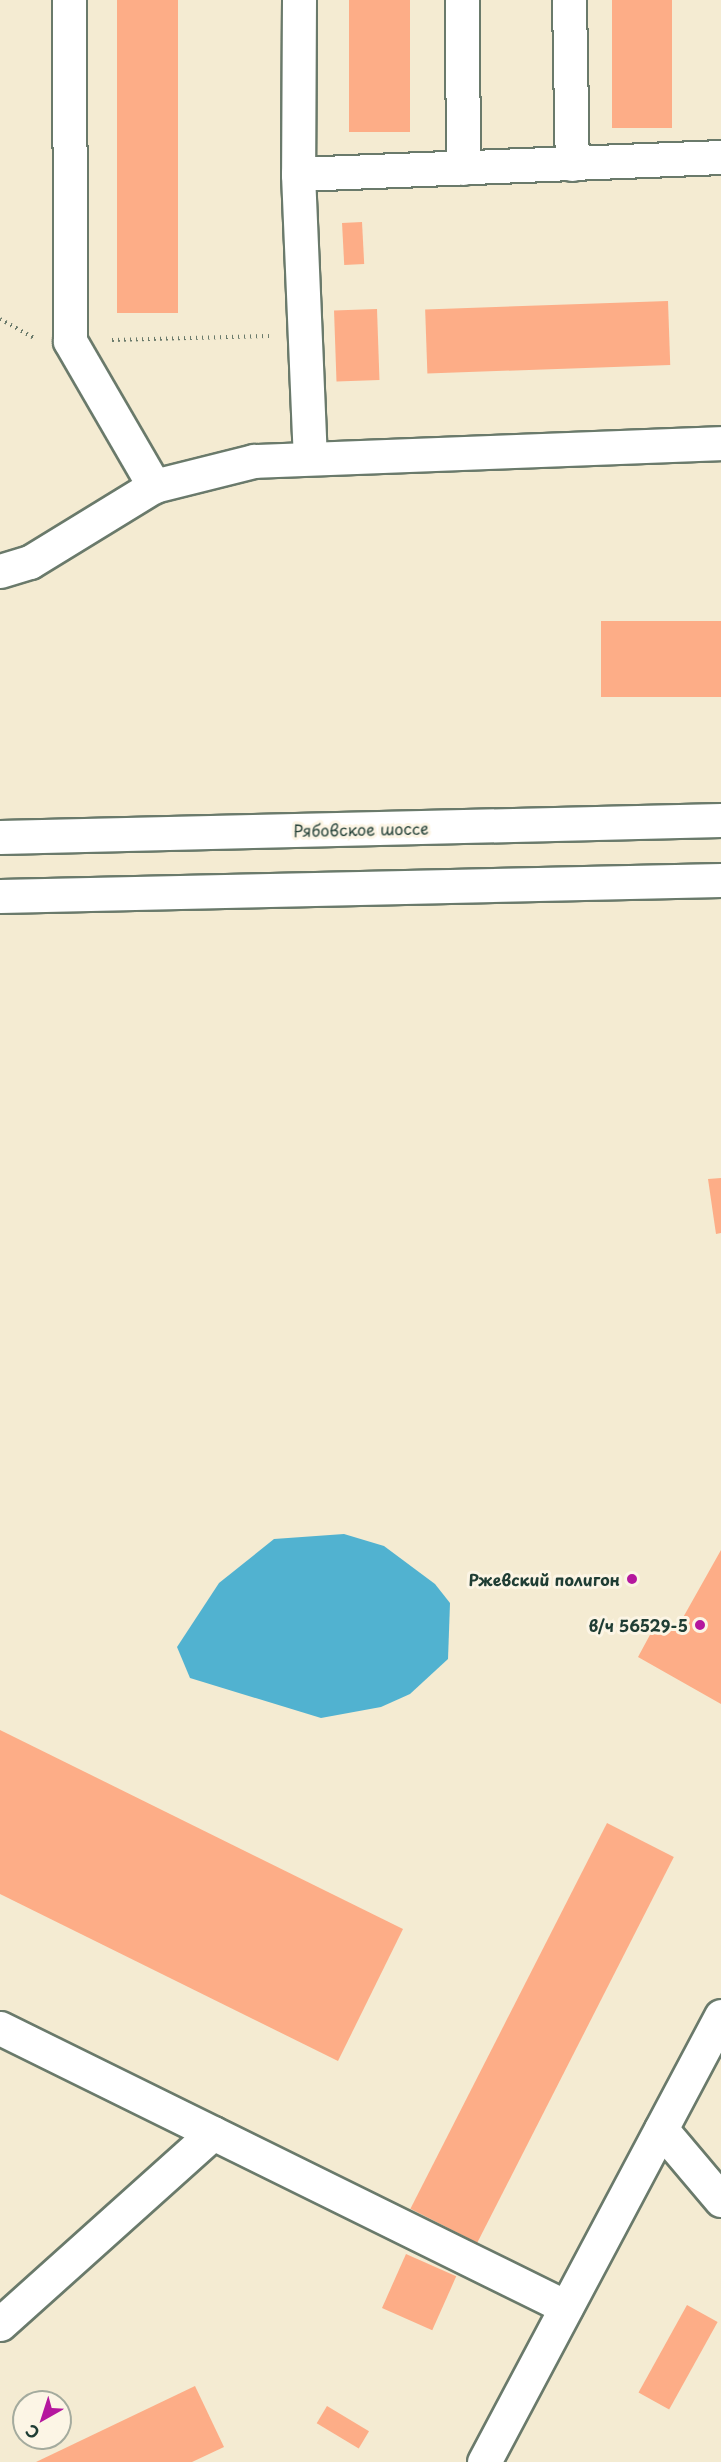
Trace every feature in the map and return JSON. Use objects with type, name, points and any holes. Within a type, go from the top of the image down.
[{"type":"main road","points":[[69,0],[70,341],[154,486]]},
{"type":"main road","points":[[298,0],[298,174],[303,335],[310,456]]},
{"type":"main road","points":[[462,0],[463,168]]},
{"type":"main road","points":[[569,0],[572,164]]},
{"type":"main road","points":[[298,174],[721,157]]},
{"type":"main road","points":[[0,570],[30,562],[154,486],[254,460],[310,456],[721,443]]},
{"type":"main road","name":"Рябовское шоссе","points":[[0,837],[721,820]]},
{"type":"main road","points":[[0,896],[721,880]]},
{"type":"main road","points":[[484,2462],[721,2016]]},
{"type":"main road","points":[[0,2028],[566,2307]]},
{"type":"main road","points":[[661,2129],[721,2200]]},
{"type":"main road","points":[[0,2324],[213,2133]]},
{"type":"path","points":[[0,319],[36,339],[70,341],[303,335]]},
{"type":"water","points":[[344,1534],[384,1546],[435,1584],[450,1603],[448,1659],[410,1694],[381,1707],[321,1718],[190,1678],[177,1647],[219,1583],[274,1539]]},
{"type":"building","points":[[117,0],[178,0],[178,313],[117,313]]},
{"type":"building","points":[[349,0],[410,0],[410,132],[349,132]]},
{"type":"building","points":[[612,0],[672,0],[672,128],[612,128]]},
{"type":"building","points":[[362,222],[364,264],[344,265],[342,223]]},
{"type":"building","points":[[668,301],[670,365],[427,373],[425,309]]},
{"type":"building","points":[[377,309],[379,380],[337,381],[334,311]]},
{"type":"building","points":[[601,621],[721,621],[721,697],[601,697]]},
{"type":"building","points":[[721,1178],[721,1233],[716,1234],[708,1179]]},
{"type":"building","name":"в/ч 56529-5","points":[[721,1550],[721,1704],[638,1657],[658,1620],[676,1630]]},
{"type":"building","points":[[0,1730],[403,1929],[338,2061],[0,1894]]},
{"type":"building","points":[[607,1823],[674,1857],[477,2243],[410,2209]]},
{"type":"building","points":[[406,2254],[456,2276],[432,2330],[382,2308]]},
{"type":"building","points":[[687,2305],[718,2322],[669,2409],[639,2392]]},
{"type":"building","points":[[195,2386],[224,2447],[192,2462],[36,2462],[61,2450],[72,2450],[72,2445]]},
{"type":"building","points":[[327,2406],[369,2431],[359,2448],[317,2423]]},
{"type":"place","name":"Ржевский полигон","points":[[632,1579]]},
{"type":"place","name":"в/ч 56529-5","points":[[700,1625]]}]
